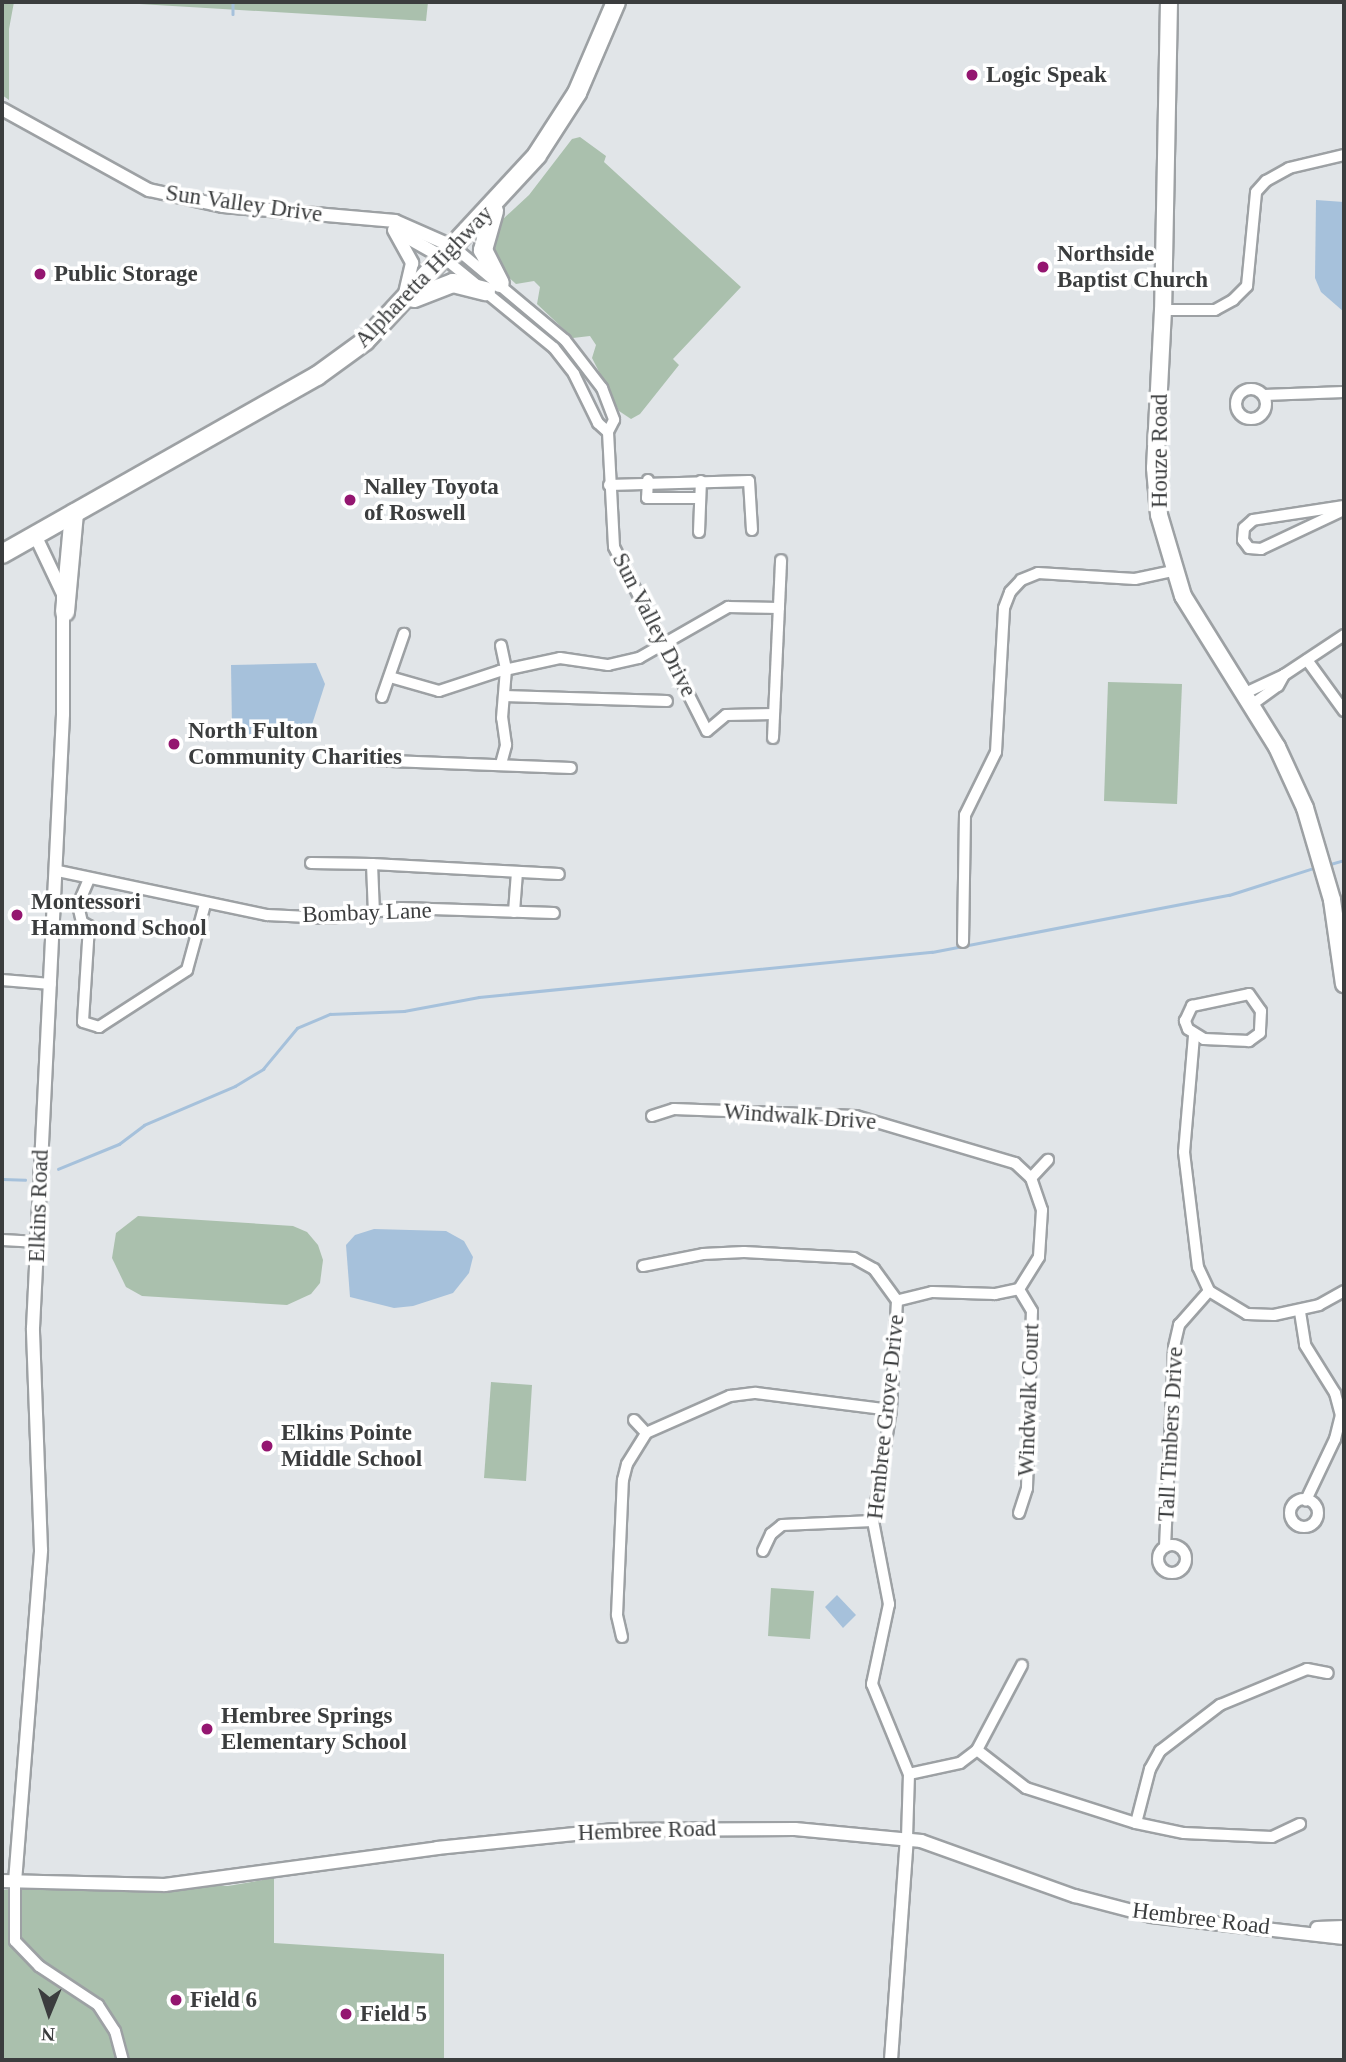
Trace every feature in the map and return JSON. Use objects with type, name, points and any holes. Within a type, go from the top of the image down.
[{"type":"highway","name":"Alpharetta Highway","points":[[2,554],[318,376],[365,341],[507,191],[537,155],[577,93],[616,2]]},
{"type":"highway","points":[[401,305],[446,284],[493,287],[483,243],[488,223],[507,191]]},
{"type":"highway","points":[[65,612],[74,513]]},
{"type":"main road","name":"Houze Road","points":[[1169,2],[1164,310],[1155,468],[1158,510],[1173,571],[1196,619],[1277,747],[1305,808],[1324,866],[1342,955],[1344,984]]},
{"type":"street","name":"Sun Valley Drive","points":[[2,109],[114,175],[158,193],[223,206],[410,225],[449,252],[588,366],[613,411],[608,432],[614,547],[621,569],[666,644],[707,731],[726,715],[774,714]]},
{"type":"street","points":[[1164,310],[1215,310],[1233,300],[1247,286],[1256,192],[1266,181],[1289,168],[1344,155]]},
{"type":"street","name":"Sun Valley Drive","points":[[382,221],[394,230],[449,252],[493,287],[554,348],[574,374],[598,423],[608,432]]},
{"type":"street","points":[[394,230],[412,263],[401,305]]},
{"type":"street","points":[[1264,395],[1344,393]]},
{"type":"street","points":[[609,485],[648,480],[750,481],[752,530]]},
{"type":"street","points":[[648,480],[647,498],[700,498]]},
{"type":"street","points":[[699,532],[701,481]]},
{"type":"street","points":[[1344,508],[1261,549],[1250,548],[1243,540],[1244,528],[1253,520],[1344,508]]},
{"type":"street","name":"Elkins Road","points":[[15,1882],[41,1550],[33,1389],[58,871],[65,612],[59,579],[36,535]]},
{"type":"street","points":[[773,738],[781,560]]},
{"type":"street","points":[[962,942],[965,815],[996,751],[1004,608],[1010,592],[1021,580],[1038,573],[1135,579],[1173,571]]},
{"type":"street","points":[[390,677],[439,691],[506,669],[560,658],[608,665],[639,658],[728,607],[779,608]]},
{"type":"street","points":[[382,696],[404,634]]},
{"type":"street","points":[[1247,700],[1344,635]]},
{"type":"street","points":[[501,646],[506,669],[506,745],[501,764]]},
{"type":"street","points":[[1307,660],[1344,711]]},
{"type":"street","points":[[504,696],[667,701]]},
{"type":"street","points":[[339,759],[571,768]]},
{"type":"street","points":[[311,863],[559,874]]},
{"type":"street","points":[[372,864],[374,913]]},
{"type":"street","name":"Bombay Lane","points":[[58,871],[205,904],[330,918],[401,908],[554,913]]},
{"type":"street","points":[[514,912],[517,872]]},
{"type":"street","points":[[89,879],[78,905],[82,922],[89,926],[83,1022],[99,1027],[187,970],[205,904]]},
{"type":"street","points":[[2,980],[51,984]]},
{"type":"street","points":[[1194,1036],[1250,1041],[1260,1033],[1261,1011],[1255,998],[1249,994],[1192,1006],[1185,1021],[1194,1036],[1184,1152],[1198,1268],[1209,1292],[1247,1314],[1300,1311],[1344,1291]]},
{"type":"street","name":"Windwalk Drive","points":[[652,1116],[674,1109],[856,1116],[1015,1163],[1031,1178]]},
{"type":"street","points":[[897,1301],[932,1292],[995,1294],[1019,1289],[1039,1257],[1042,1210],[1031,1178],[1048,1160]]},
{"type":"street","points":[[2,1240],[38,1242]]},
{"type":"street","name":"Hembree Grove Drive","points":[[643,1266],[731,1252],[854,1258],[874,1269],[897,1301],[891,1410],[873,1521],[889,1604],[872,1684],[909,1774],[907,1838]]},
{"type":"street","name":"Windwalk Court","points":[[1019,1289],[1032,1311],[1027,1488],[1019,1513]]},
{"type":"street","name":"Tall Timbers Drive","points":[[1165,1547],[1174,1347],[1180,1325],[1209,1292]]},
{"type":"street","points":[[1300,1311],[1305,1345],[1335,1393],[1341,1415],[1335,1439],[1306,1500]]},
{"type":"street","points":[[622,1637],[617,1615],[624,1480],[627,1464],[646,1433],[730,1396],[756,1393],[891,1410]]},
{"type":"street","points":[[634,1420],[646,1433]]},
{"type":"street","points":[[763,1551],[771,1534],[782,1525],[873,1521]]},
{"type":"street","points":[[909,1774],[960,1763],[977,1750],[1022,1665]]},
{"type":"street","points":[[1136,1823],[1150,1769],[1160,1751],[1220,1705],[1307,1669],[1328,1673]]},
{"type":"street","points":[[977,1750],[1026,1788],[1136,1823],[1184,1833],[1272,1837],[1300,1825]]},
{"type":"street","name":"Hembree Road","points":[[2,1881],[165,1885],[437,1848],[614,1830],[795,1829],[907,1838],[1133,1912],[1344,1938]]},
{"type":"street","points":[[891,2060],[907,1838]]},
{"type":"street","points":[[15,1882],[15,1941],[39,1966],[98,2005],[115,2031],[123,2060]]},
{"type":"street","name":"Hembree Road","points":[[1283,1930],[1344,1927]]},
{"type":"green space","points":[[2,2],[14,2],[9,29],[9,100],[2,95]]},
{"type":"green space","points":[[106,2],[428,2],[426,21]]},
{"type":"green space","points":[[580,137],[606,156],[604,162],[741,287],[673,359],[679,365],[640,414],[631,419],[619,411],[592,358],[596,345],[590,336],[573,338],[537,304],[540,287],[534,281],[516,284],[492,262],[488,233],[529,195],[572,139]]},
{"type":"green space","points":[[1108,682],[1182,684],[1177,804],[1104,801]]},
{"type":"green space","points":[[138,1216],[293,1226],[307,1232],[318,1245],[323,1260],[320,1283],[311,1294],[287,1305],[142,1296],[126,1287],[112,1258],[116,1233]]},
{"type":"green space","points":[[491,1382],[532,1385],[526,1481],[484,1478]]},
{"type":"green space","points":[[771,1588],[814,1591],[810,1639],[768,1636]]},
{"type":"green space","points":[[274,1878],[274,1943],[444,1954],[444,2060],[2,2060],[2,1890],[142,1883],[228,1886]]},
{"type":"water","points":[[1316,200],[1344,202],[1344,312],[1321,292],[1315,278]]},
{"type":"water","points":[[316,663],[325,684],[308,737],[237,737],[232,727],[231,665]]},
{"type":"water","points":[[374,1229],[446,1231],[464,1241],[473,1257],[469,1273],[453,1293],[413,1306],[394,1308],[350,1297],[346,1245],[355,1235]]},
{"type":"water","points":[[837,1595],[856,1615],[843,1628],[825,1607]]},
{"type":"waterway","points":[[233,2],[233,14]]},
{"type":"waterway","points":[[1327,865],[1344,860]]},
{"type":"waterway","points":[[58,1169],[119,1144],[144,1125],[235,1086],[263,1069],[297,1028],[330,1014],[404,1011],[479,997],[932,952],[1229,895],[1317,867]]},
{"type":"waterway","points":[[2,1179],[25,1180]]},
{"type":"place","name":"Logic Speak","points":[[972,75]]},
{"type":"place","name":"Northside Baptist Church","points":[[1043,267]]},
{"type":"place","name":"Public Storage","points":[[40,274]]},
{"type":"place","name":"Nalley Toyota of Roswell","points":[[350,500]]},
{"type":"place","name":"North Fulton Community Charities","points":[[174,744]]},
{"type":"place","name":"Montessori Hammond School","points":[[17,915]]},
{"type":"place","name":"Elkins Pointe Middle School","points":[[267,1446]]},
{"type":"place","name":"Hembree Springs Elementary School","points":[[207,1729]]},
{"type":"place","name":"Field 6","points":[[176,2000]]},
{"type":"place","name":"Field 5","points":[[346,2014]]}]
